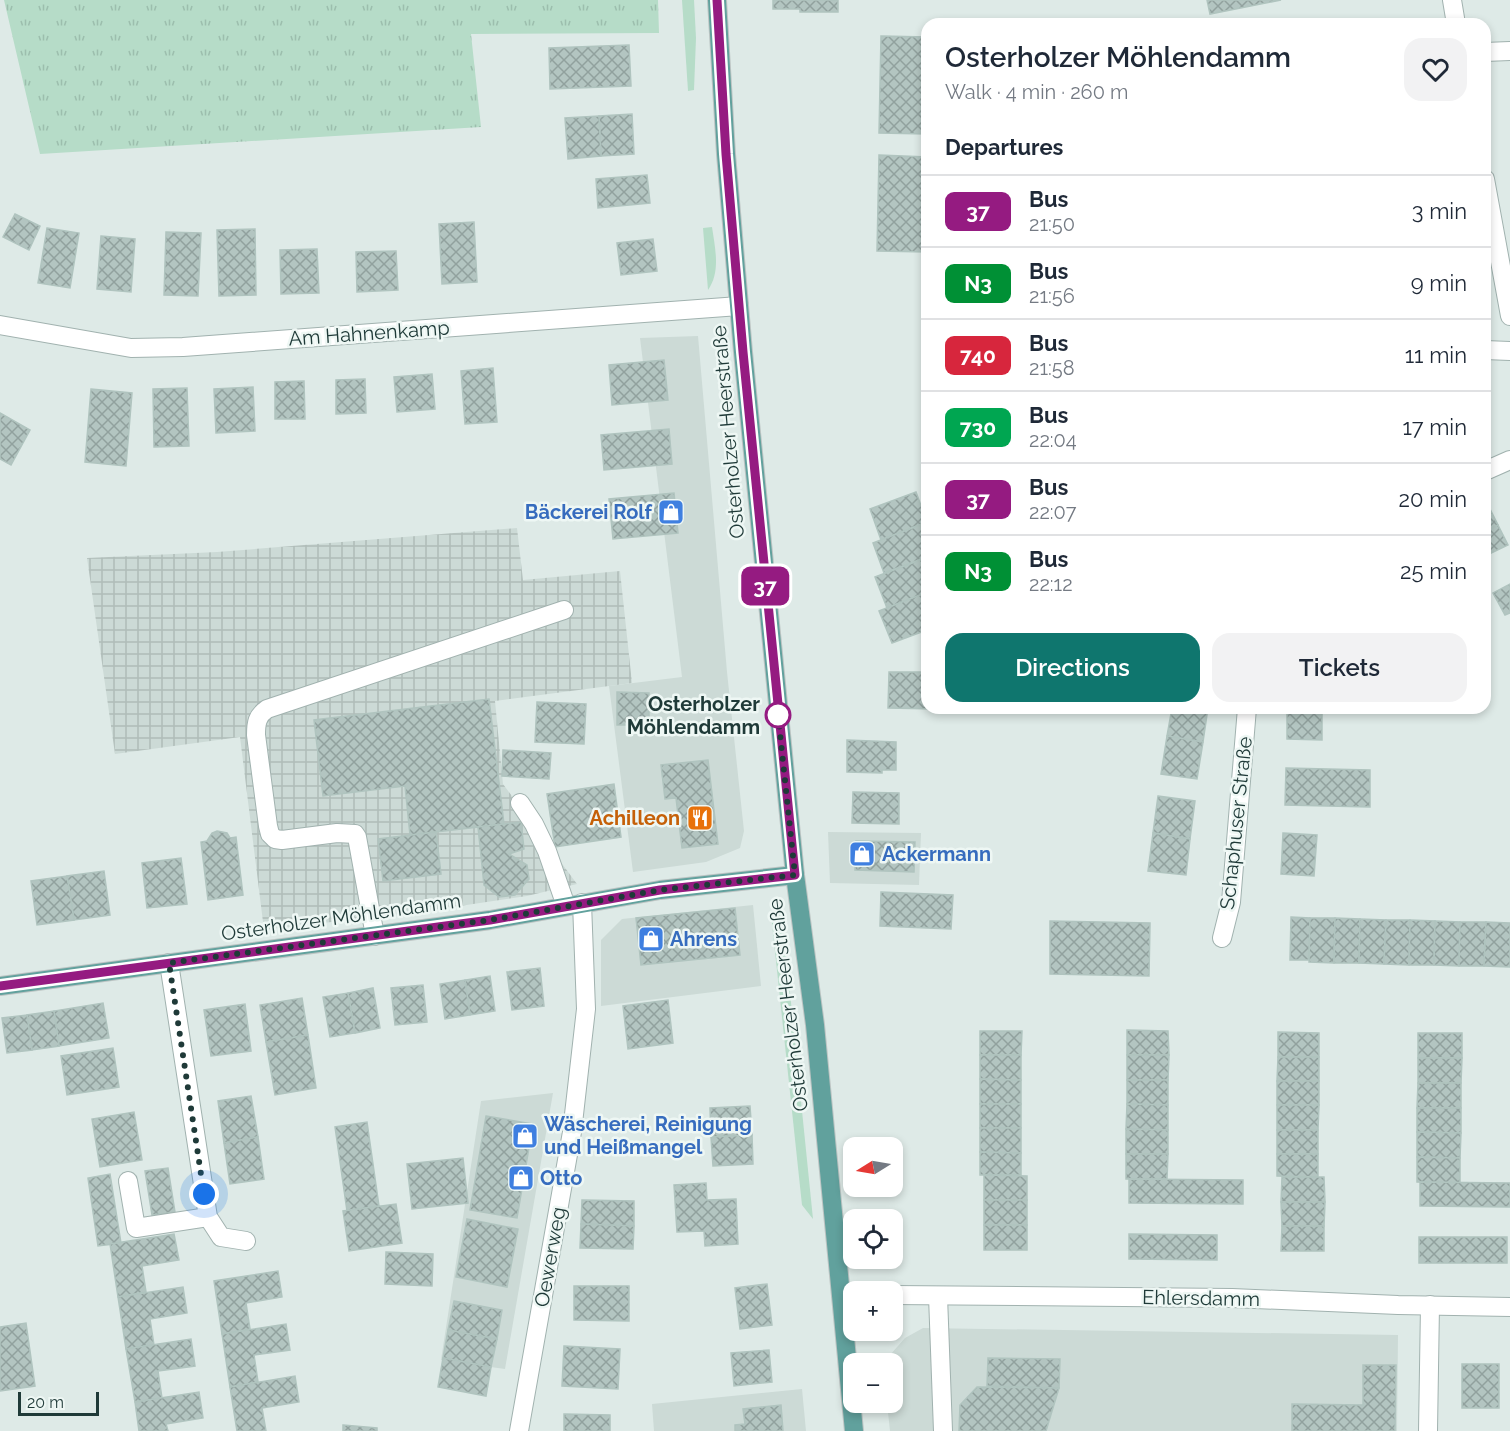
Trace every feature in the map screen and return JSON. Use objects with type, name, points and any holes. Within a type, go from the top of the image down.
[{"type":"main road","name":"Osterholzer Heerstraße","points":[[717,0],[726,154],[770,640],[795,875],[845,1281]]},
{"type":"main road","name":"Osterholzer Möhlendamm","points":[[0,986],[490,920],[660,890],[795,875]]},
{"type":"main road","name":"Osterholzer Heerstraße","points":[[849,1341],[854,1431]]},
{"type":"street","points":[[1452,0],[1455,18]]},
{"type":"street","points":[[1491,52],[1510,51]]},
{"type":"street","points":[[1491,212],[1510,316]]},
{"type":"street","name":"Am Hahnenkamp","points":[[0,325],[130,348],[152,348],[739,306]]},
{"type":"street","points":[[1491,350],[1510,351]]},
{"type":"street","points":[[1491,468],[1510,460]]},
{"type":"street","points":[[375,936],[355,834],[337,833],[282,840],[274,839],[270,834],[256,735],[256,724],[260,714],[267,709],[564,610]]},
{"type":"street","name":"Schaphuser Straße","points":[[1222,938],[1231,902],[1247,714]]},
{"type":"street","name":"Oewerweg","points":[[519,1431],[572,1131],[586,1009],[574,905],[534,824],[520,803]]},
{"type":"street","points":[[169,963],[208,1217],[221,1237],[246,1241]]},
{"type":"street","points":[[128,1181],[136,1228],[208,1217]]},
{"type":"street","name":"Ehlersdamm","points":[[903,1295],[1176,1297],[1510,1307]]},
{"type":"street","points":[[938,1296],[944,1431]]},
{"type":"street","points":[[1428,1431],[1430,1305]]},
{"type":"shaded area","points":[[698,336],[727,672],[744,831],[740,848],[706,862],[633,872],[609,686],[682,677],[640,338]]},
{"type":"shaded area","points":[[517,528],[523,580],[620,571],[632,683],[495,701],[503,784],[577,884],[527,896],[433,910],[264,930],[240,737],[115,754],[87,558],[217,552]]},
{"type":"shaded area","points":[[828,832],[921,833],[919,885],[830,883]]},
{"type":"shaded area","points":[[753,905],[761,986],[601,1006],[601,940],[622,919]]},
{"type":"shaded area","points":[[553,1093],[505,1369],[441,1360],[481,1101]]},
{"type":"shaded area","points":[[923,1328],[1398,1335],[1397,1431],[890,1431],[888,1413],[903,1413],[903,1353],[892,1353],[905,1338]]},
{"type":"shaded area","points":[[802,1389],[806,1431],[654,1431],[652,1404]]},
{"type":"green space","points":[[4,0],[658,0],[659,33],[471,34],[481,127],[40,154]]},
{"type":"green space","points":[[682,0],[694,0],[696,38],[694,90],[688,91]]},
{"type":"green space","points":[[712,227],[716,268],[708,290],[703,228]]},
{"type":"green space","points":[[771,914],[782,914],[813,1219],[802,1205]]},
{"type":"building","points":[[773,0],[838,0],[838,12],[773,9]]},
{"type":"building","points":[[1207,0],[1281,0],[1210,14]]},
{"type":"building","points":[[881,36],[921,37],[921,134],[879,133]]},
{"type":"building","points":[[629,45],[631,86],[550,89],[549,48]]},
{"type":"building","points":[[632,114],[634,154],[601,156],[599,116]]},
{"type":"building","points":[[599,116],[601,156],[568,159],[565,118]]},
{"type":"building","points":[[879,155],[921,157],[921,252],[877,251]]},
{"type":"building","points":[[647,175],[650,203],[598,208],[596,179]]},
{"type":"building","points":[[15,214],[40,226],[29,250],[3,237]]},
{"type":"building","points":[[474,222],[477,282],[442,284],[439,224]]},
{"type":"building","points":[[47,228],[79,233],[70,288],[38,283]]},
{"type":"building","points":[[255,229],[256,295],[219,296],[217,230]]},
{"type":"building","points":[[166,232],[201,233],[198,296],[164,295]]},
{"type":"building","points":[[101,236],[135,239],[131,292],[97,289]]},
{"type":"building","points":[[653,239],[657,271],[621,275],[617,243]]},
{"type":"building","points":[[317,249],[319,293],[281,294],[280,250]]},
{"type":"building","points":[[396,251],[398,290],[357,292],[356,252]]},
{"type":"building","points":[[664,360],[668,400],[612,405],[609,365]]},
{"type":"building","points":[[493,368],[497,422],[465,424],[461,371]]},
{"type":"building","points":[[432,374],[435,409],[397,412],[394,377]]},
{"type":"building","points":[[365,379],[366,413],[336,414],[336,380]]},
{"type":"building","points":[[304,381],[305,419],[275,419],[275,382]]},
{"type":"building","points":[[253,387],[255,431],[216,433],[214,389]]},
{"type":"building","points":[[187,388],[189,446],[154,447],[153,389]]},
{"type":"building","points":[[91,389],[132,393],[126,466],[85,462]]},
{"type":"building","points":[[0,413],[30,430],[11,465],[0,459]]},
{"type":"building","points":[[669,429],[672,464],[604,470],[601,435]]},
{"type":"building","points":[[916,492],[921,506],[921,524],[881,540],[870,509]]},
{"type":"building","points":[[674,493],[678,533],[613,539],[609,499]]},
{"type":"building","points":[[1491,511],[1498,525],[1491,529]]},
{"type":"building","points":[[920,525],[921,559],[884,573],[873,543]]},
{"type":"building","points":[[1498,525],[1508,545],[1491,553],[1491,529]]},
{"type":"building","points":[[921,560],[921,595],[887,608],[875,577]]},
{"type":"building","points":[[1510,584],[1510,613],[1505,615],[1493,593]]},
{"type":"building","points":[[921,595],[921,632],[892,643],[879,611]]},
{"type":"building","points":[[889,672],[921,672],[921,709],[888,708]]},
{"type":"building","points":[[617,692],[649,693],[649,725],[617,725]]},
{"type":"building","points":[[489,699],[504,824],[410,835],[405,786],[323,796],[314,720]]},
{"type":"building","points":[[537,702],[586,704],[584,744],[535,742]]},
{"type":"building","points":[[1171,714],[1207,714],[1203,742],[1167,736]]},
{"type":"building","points":[[1287,714],[1322,714],[1322,740],[1287,739]]},
{"type":"building","points":[[1167,736],[1203,742],[1197,779],[1161,774]]},
{"type":"building","points":[[847,740],[896,742],[896,770],[882,770],[882,773],[847,772]]},
{"type":"building","points":[[503,750],[551,753],[549,779],[502,776]]},
{"type":"building","points":[[708,760],[718,844],[682,848],[676,798],[665,799],[661,765]]},
{"type":"building","points":[[1286,768],[1370,770],[1370,807],[1285,805]]},
{"type":"building","points":[[614,784],[621,837],[555,847],[547,794]]},
{"type":"building","points":[[853,792],[899,793],[899,824],[852,823]]},
{"type":"building","points":[[1158,796],[1195,801],[1190,839],[1153,833]]},
{"type":"building","points":[[521,822],[524,849],[509,854],[527,865],[529,879],[515,895],[499,897],[484,885],[478,827]]},
{"type":"building","points":[[217,831],[227,833],[230,838],[236,837],[243,895],[208,900],[201,842],[207,841],[212,833]]},
{"type":"building","points":[[436,832],[441,874],[383,881],[378,839]]},
{"type":"building","points":[[1153,833],[1190,839],[1186,875],[1148,871]]},
{"type":"building","points":[[1283,833],[1317,835],[1314,876],[1281,874]]},
{"type":"building","points":[[856,841],[915,842],[914,872],[855,870]]},
{"type":"building","points":[[181,858],[187,904],[147,908],[142,863]]},
{"type":"building","points":[[104,871],[110,915],[74,920],[67,876]]},
{"type":"building","points":[[67,876],[74,920],[37,925],[31,881]]},
{"type":"building","points":[[881,892],[953,895],[951,929],[880,926]]},
{"type":"building","points":[[735,908],[740,955],[641,965],[636,918]]},
{"type":"building","points":[[1291,917],[1310,918],[1309,960],[1290,960]]},
{"type":"building","points":[[1310,918],[1335,918],[1334,963],[1309,962]]},
{"type":"building","points":[[1335,918],[1360,919],[1359,963],[1334,963]]},
{"type":"building","points":[[1360,919],[1386,920],[1384,964],[1359,963]]},
{"type":"building","points":[[1386,920],[1410,920],[1409,965],[1384,964]]},
{"type":"building","points":[[1410,920],[1435,921],[1434,965],[1409,965]]},
{"type":"building","points":[[1050,921],[1150,923],[1149,976],[1050,974]]},
{"type":"building","points":[[1435,921],[1460,922],[1459,966],[1434,965]]},
{"type":"building","points":[[1460,922],[1486,922],[1484,966],[1459,966]]},
{"type":"building","points":[[1486,922],[1510,923],[1510,967],[1484,966]]},
{"type":"building","points":[[540,968],[544,1006],[512,1010],[507,972]]},
{"type":"building","points":[[490,976],[495,1011],[470,1015],[465,980]]},
{"type":"building","points":[[465,980],[470,1015],[445,1019],[440,984]]},
{"type":"building","points":[[423,985],[427,1022],[395,1025],[391,988]]},
{"type":"building","points":[[373,988],[380,1028],[355,1033],[348,993]]},
{"type":"building","points":[[348,993],[355,1033],[330,1037],[323,997]]},
{"type":"building","points":[[302,998],[308,1035],[266,1042],[260,1005]]},
{"type":"building","points":[[668,1000],[673,1043],[628,1049],[623,1006]]},
{"type":"building","points":[[103,1003],[109,1038],[59,1046],[54,1011]]},
{"type":"building","points":[[245,1004],[251,1051],[211,1056],[204,1010]]},
{"type":"building","points":[[54,1011],[59,1046],[32,1050],[27,1015]]},
{"type":"building","points":[[27,1015],[32,1050],[7,1053],[2,1018]]},
{"type":"building","points":[[1127,1030],[1168,1031],[1169,1055],[1127,1055]]},
{"type":"building","points":[[980,1031],[1022,1031],[1021,1055],[980,1055]]},
{"type":"building","points":[[1278,1032],[1319,1033],[1319,1057],[1278,1057]]},
{"type":"building","points":[[1418,1033],[1462,1033],[1462,1058],[1418,1058]]},
{"type":"building","points":[[308,1035],[316,1088],[275,1095],[266,1042]]},
{"type":"building","points":[[113,1048],[119,1087],[67,1095],[61,1056]]},
{"type":"building","points":[[980,1055],[1021,1055],[1021,1080],[980,1079]]},
{"type":"building","points":[[1127,1055],[1169,1055],[1168,1080],[1127,1080]]},
{"type":"building","points":[[1278,1057],[1319,1057],[1319,1081],[1277,1081]]},
{"type":"building","points":[[1418,1058],[1462,1058],[1461,1083],[1418,1083]]},
{"type":"building","points":[[980,1079],[1021,1080],[1021,1104],[980,1104]]},
{"type":"building","points":[[1127,1080],[1168,1080],[1168,1105],[1127,1104]]},
{"type":"building","points":[[1277,1081],[1319,1081],[1319,1105],[1277,1105]]},
{"type":"building","points":[[1418,1083],[1461,1083],[1461,1108],[1417,1108]]},
{"type":"building","points":[[251,1096],[258,1137],[224,1143],[218,1101]]},
{"type":"building","points":[[980,1104],[1021,1104],[1021,1128],[980,1128]]},
{"type":"building","points":[[1127,1104],[1168,1105],[1168,1130],[1126,1129]]},
{"type":"building","points":[[1277,1105],[1319,1105],[1318,1130],[1277,1130]]},
{"type":"building","points":[[750,1106],[752,1135],[711,1137],[710,1108]]},
{"type":"building","points":[[1417,1108],[1461,1108],[1461,1133],[1417,1132]]},
{"type":"building","points":[[134,1112],[142,1160],[100,1167],[92,1119]]},
{"type":"building","points":[[486,1116],[533,1124],[517,1218],[470,1210]]},
{"type":"building","points":[[367,1122],[379,1206],[347,1211],[335,1127]]},
{"type":"building","points":[[980,1128],[1021,1128],[1021,1153],[980,1152]]},
{"type":"building","points":[[1126,1129],[1168,1130],[1168,1154],[1126,1154]]},
{"type":"building","points":[[1277,1130],[1318,1130],[1318,1154],[1277,1154]]},
{"type":"building","points":[[1417,1132],[1461,1133],[1460,1158],[1417,1157]]},
{"type":"building","points":[[752,1135],[753,1164],[713,1166],[711,1137]]},
{"type":"building","points":[[258,1137],[264,1179],[230,1184],[224,1143]]},
{"type":"building","points":[[980,1152],[1021,1153],[1021,1175],[980,1175]]},
{"type":"building","points":[[1126,1154],[1168,1154],[1167,1179],[1126,1179]]},
{"type":"building","points":[[1277,1154],[1318,1154],[1318,1177],[1277,1176]]},
{"type":"building","points":[[1417,1157],[1460,1158],[1460,1183],[1417,1182]]},
{"type":"building","points":[[463,1158],[468,1203],[412,1209],[407,1164]]},
{"type":"building","points":[[168,1168],[175,1212],[152,1215],[145,1171]]},
{"type":"building","points":[[110,1174],[121,1243],[98,1246],[88,1178]]},
{"type":"building","points":[[984,1175],[1027,1176],[1027,1200],[984,1200]]},
{"type":"building","points":[[1282,1177],[1324,1177],[1325,1202],[1281,1202]]},
{"type":"building","points":[[1129,1179],[1243,1180],[1243,1204],[1129,1203]]},
{"type":"building","points":[[1420,1182],[1510,1183],[1510,1207],[1420,1206]]},
{"type":"building","points":[[706,1183],[707,1200],[736,1199],[738,1244],[705,1246],[704,1231],[677,1232],[674,1185]]},
{"type":"building","points":[[582,1200],[634,1201],[634,1226],[581,1224]]},
{"type":"building","points":[[984,1200],[1027,1200],[1027,1225],[984,1225]]},
{"type":"building","points":[[1281,1202],[1325,1202],[1324,1226],[1282,1226]]},
{"type":"building","points":[[396,1204],[402,1243],[349,1251],[343,1211]]},
{"type":"building","points":[[467,1219],[518,1229],[507,1287],[456,1277]]},
{"type":"building","points":[[581,1224],[634,1226],[633,1249],[580,1248]]},
{"type":"building","points":[[984,1225],[1027,1225],[1027,1250],[984,1250]]},
{"type":"building","points":[[1282,1226],[1324,1226],[1324,1251],[1281,1251]]},
{"type":"building","points":[[174,1234],[179,1260],[142,1266],[146,1292],[118,1297],[110,1244]]},
{"type":"building","points":[[1129,1234],[1217,1235],[1217,1260],[1129,1259]]},
{"type":"building","points":[[1419,1237],[1507,1237],[1507,1263],[1419,1263]]},
{"type":"building","points":[[386,1252],[433,1254],[432,1286],[385,1284]]},
{"type":"building","points":[[278,1271],[282,1297],[246,1303],[250,1329],[222,1334],[214,1281]]},
{"type":"building","points":[[767,1284],[772,1325],[740,1329],[735,1288]]},
{"type":"building","points":[[574,1286],[629,1286],[629,1321],[574,1320]]},
{"type":"building","points":[[183,1287],[187,1313],[150,1319],[154,1345],[126,1349],[118,1297]]},
{"type":"building","points":[[454,1301],[502,1310],[497,1339],[448,1330]]},
{"type":"building","points":[[26,1323],[35,1386],[0,1391],[0,1327]]},
{"type":"building","points":[[286,1324],[290,1350],[254,1355],[258,1382],[230,1387],[222,1334]]},
{"type":"building","points":[[448,1330],[497,1339],[491,1367],[443,1358]]},
{"type":"building","points":[[191,1339],[195,1366],[158,1371],[162,1398],[135,1402],[126,1349]]},
{"type":"building","points":[[564,1346],[620,1349],[618,1389],[562,1386]]},
{"type":"building","points":[[769,1350],[772,1382],[734,1386],[731,1353]]},
{"type":"building","points":[[443,1358],[491,1367],[486,1396],[438,1387]]},
{"type":"building","points":[[988,1358],[1060,1359],[1059,1388],[987,1386]]},
{"type":"building","points":[[1462,1364],[1499,1364],[1499,1408],[1462,1408]]},
{"type":"building","points":[[1363,1365],[1396,1365],[1395,1431],[1292,1431],[1292,1404],[1363,1405]]},
{"type":"building","points":[[295,1376],[299,1402],[262,1408],[266,1431],[237,1431],[230,1387]]},
{"type":"building","points":[[977,1387],[1059,1388],[1046,1431],[959,1431],[960,1405]]},
{"type":"building","points":[[199,1392],[203,1418],[166,1424],[168,1431],[139,1431],[135,1402]]},
{"type":"building","points":[[781,1405],[783,1431],[735,1431],[735,1425],[745,1424],[743,1409]]},
{"type":"building","points":[[564,1414],[610,1415],[610,1431],[564,1431]]},
{"type":"building","points":[[343,1425],[377,1428],[377,1431],[343,1431]]},
{"type":"bus line","name":"37","points":[[0,986],[490,920],[660,890],[795,875],[743,352],[726,154],[717,0]]},
{"type":"place","name":"Bäckerei Rolf","points":[[671,512]]},
{"type":"place","name":"Osterholzer Möhlendamm","points":[[778,715]]},
{"type":"place","name":"Achilleon","points":[[700,818]]},
{"type":"place","name":"Ackermann","points":[[862,854]]},
{"type":"place","name":"Ahrens","points":[[651,939]]},
{"type":"place","name":"Wäscherei, Reinigung und Heißmangel","points":[[525,1136]]},
{"type":"place","name":"Otto","points":[[521,1178]]},
{"type":"route","points":[[204,1194],[169,963],[490,920],[660,890],[795,875],[777,705],[778,715]]}]
